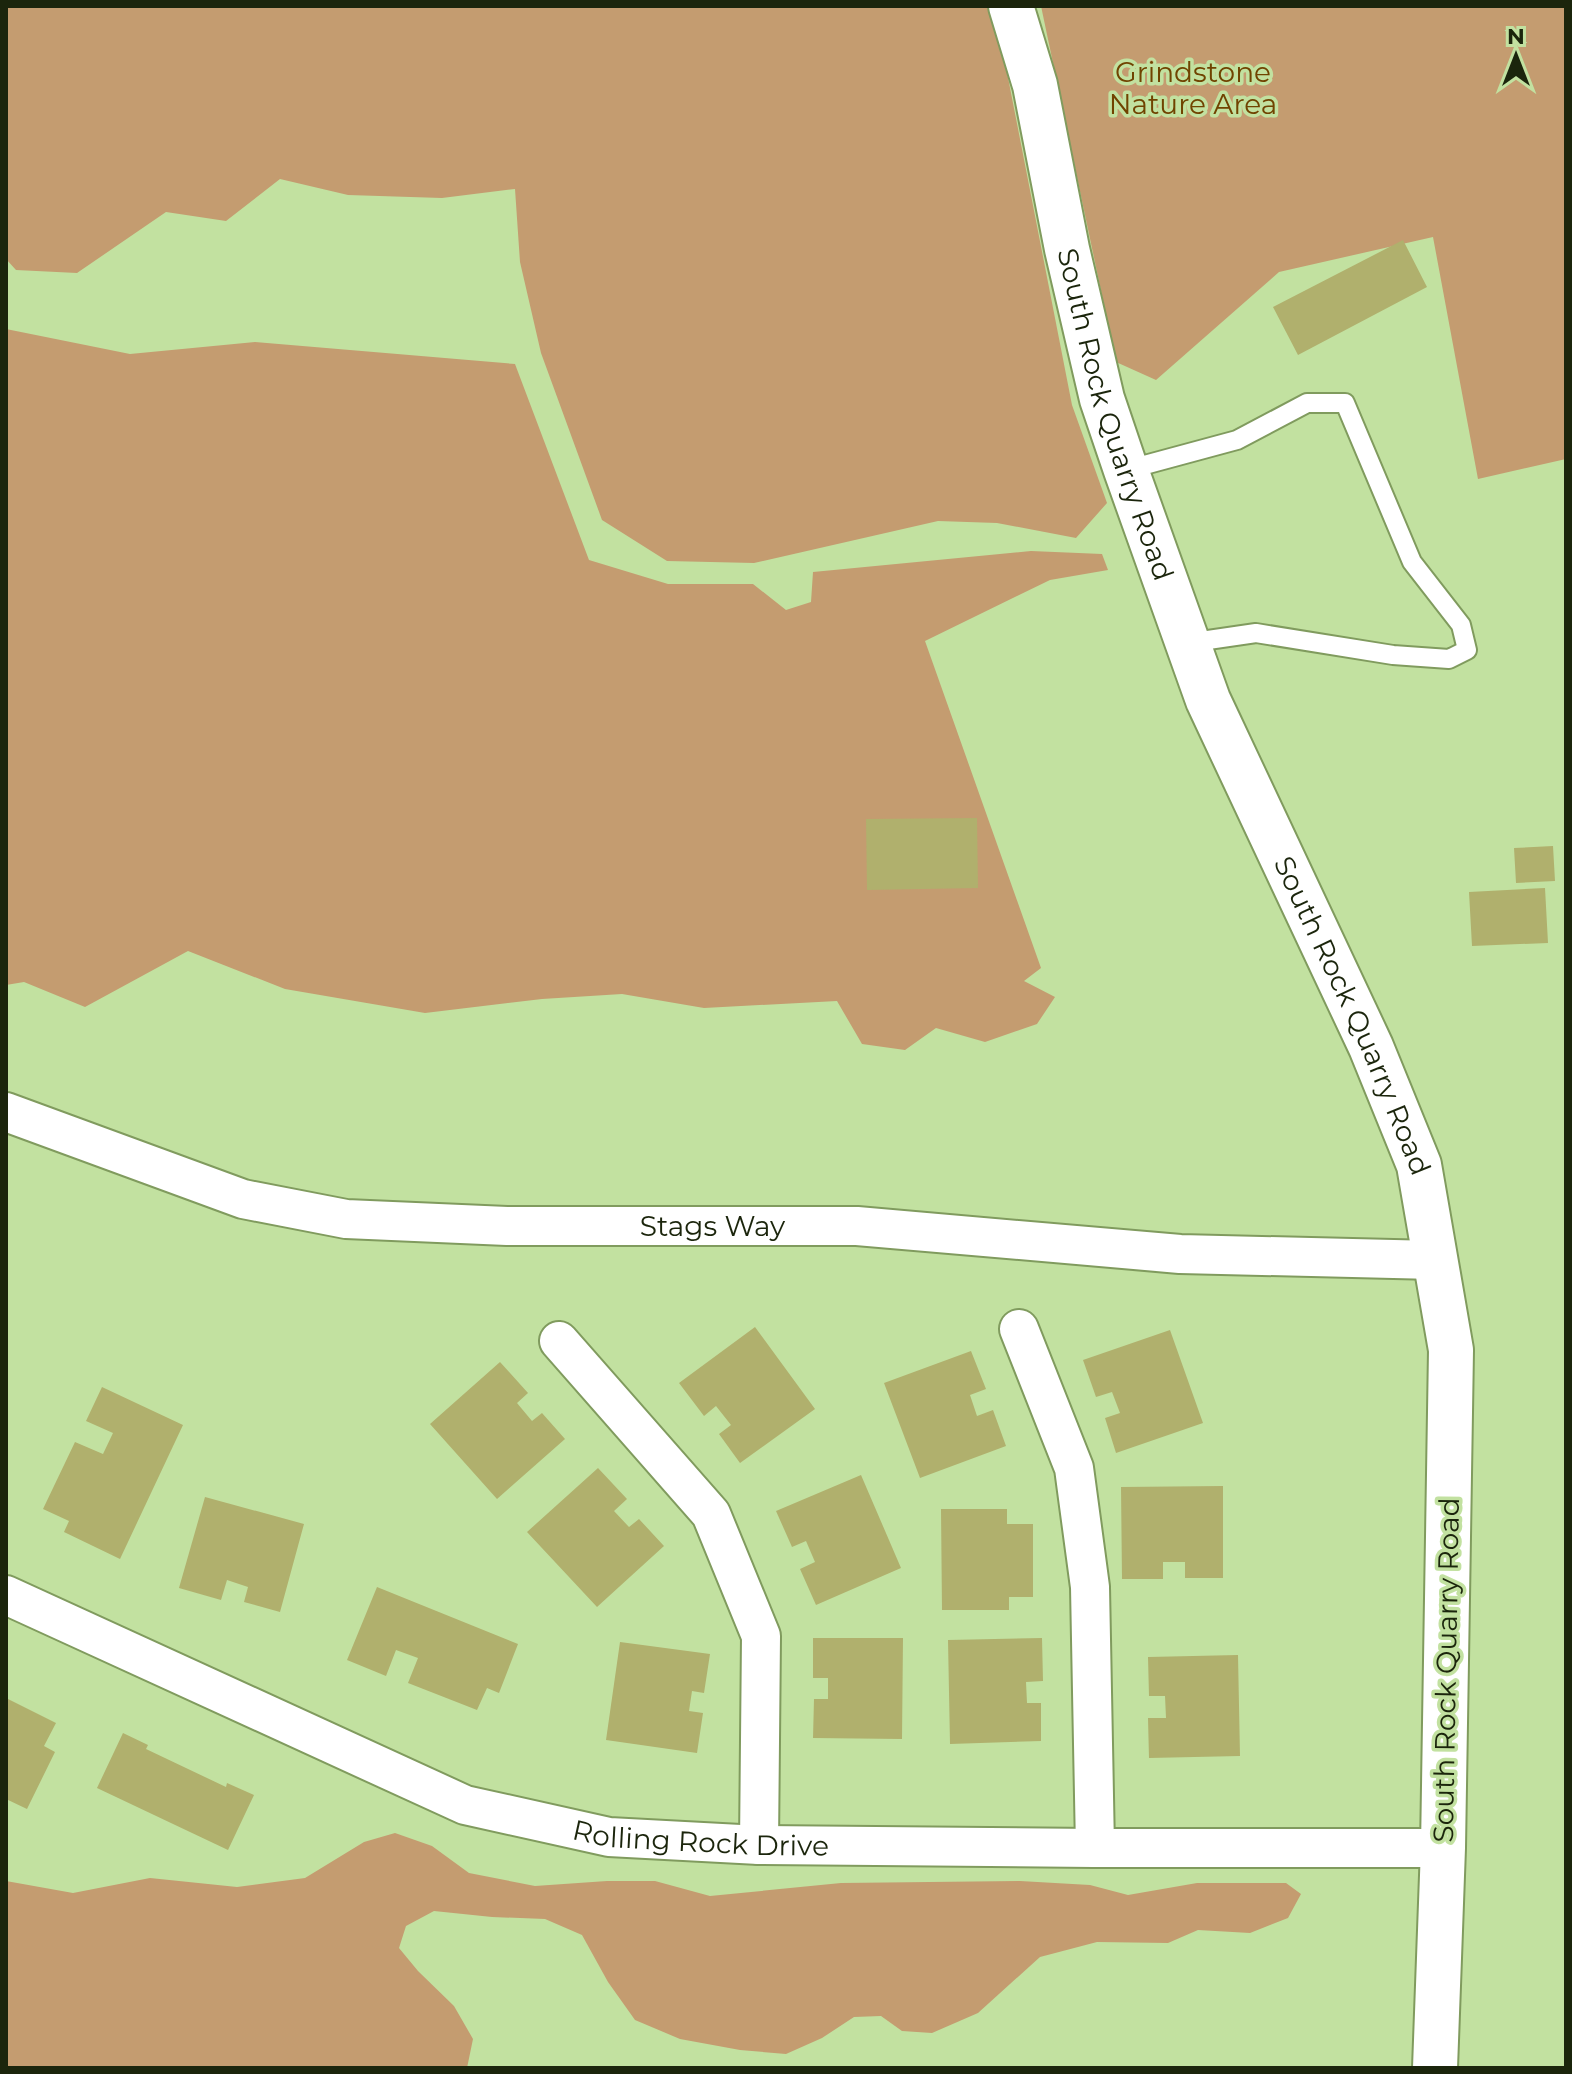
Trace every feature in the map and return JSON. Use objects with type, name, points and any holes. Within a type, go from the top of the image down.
[{"type":"street","name":"South Rock Quarry Road","points":[[1011,6],[1035,85],[1067,249],[1102,399],[1126,470],[1208,700],[1371,1047],[1419,1165],[1451,1350],[1443,1848],[1435,2068]]},
{"type":"street","name":"Stags Way","points":[[6,1112],[243,1199],[346,1219],[507,1226],[857,1226],[1180,1254],[1435,1260]]},
{"type":"street","points":[[1019,1329],[1074,1468],[1090,1587],[1095,1848]]},
{"type":"street","points":[[559,1341],[711,1514],[761,1636],[759,1845]]},
{"type":"street","name":"Rolling Rock Drive","points":[[6,1595],[465,1805],[609,1837],[759,1845],[1443,1848]]},
{"type":"lane","points":[[1126,470],[1237,440],[1307,403],[1345,403],[1412,562],[1461,625],[1467,650],[1449,659],[1393,655],[1256,633],[1208,640],[1189,647]]},
{"type":"green space","points":[[6,6],[994,6],[1072,405],[1107,503],[1076,538],[997,523],[938,521],[754,563],[667,561],[602,520],[541,353],[520,262],[515,189],[442,198],[348,195],[280,179],[226,221],[166,212],[77,273],[16,270],[6,259]]},
{"type":"green space","name":"Grindstone Nature Area","points":[[1041,6],[1566,6],[1566,459],[1478,479],[1433,237],[1279,272],[1156,380],[1116,362]]},
{"type":"green space","points":[[6,329],[130,354],[255,342],[515,364],[589,560],[668,584],[753,584],[786,610],[811,602],[813,572],[1031,551],[1102,554],[1108,570],[1050,580],[925,641],[1041,968],[1024,981],[1055,997],[1037,1024],[985,1042],[936,1028],[905,1050],[862,1044],[837,1001],[704,1008],[622,994],[542,999],[425,1013],[285,989],[188,951],[85,1007],[24,982],[6,985]]},
{"type":"green space","points":[[395,1833],[432,1846],[469,1873],[535,1886],[655,1881],[710,1896],[841,1883],[1020,1881],[1090,1885],[1128,1895],[1197,1883],[1286,1883],[1301,1894],[1288,1918],[1250,1933],[1198,1930],[1168,1943],[1097,1942],[1040,1957],[978,2013],[932,2033],[902,2031],[881,2016],[854,2017],[822,2038],[786,2054],[740,2050],[680,2039],[635,2020],[608,1982],[582,1935],[545,1919],[434,1911],[406,1926],[399,1948],[454,2006],[473,2039],[467,2068],[6,2068],[6,1881],[73,1893],[150,1878],[237,1887],[305,1878],[364,1842]]},
{"type":"building","points":[[1403,240],[1427,287],[1298,355],[1273,307]]},
{"type":"building","points":[[977,818],[978,888],[867,890],[866,819]]},
{"type":"building","points":[[1553,846],[1555,881],[1516,883],[1514,848]]},
{"type":"building","points":[[1545,888],[1548,943],[1472,946],[1469,892]]},
{"type":"building","points":[[755,1327],[815,1409],[740,1463],[719,1434],[731,1425],[716,1406],[704,1416],[679,1383]]},
{"type":"building","points":[[1170,1330],[1203,1423],[1116,1453],[1105,1418],[1120,1413],[1112,1392],[1096,1397],[1083,1360]]},
{"type":"building","points":[[971,1351],[986,1389],[970,1395],[977,1416],[993,1410],[1006,1446],[920,1478],[884,1383]]},
{"type":"building","points":[[500,1362],[528,1393],[517,1403],[532,1421],[542,1413],[565,1439],[497,1499],[430,1424]]},
{"type":"building","points":[[102,1387],[183,1425],[120,1559],[64,1532],[69,1521],[43,1509],[75,1442],[103,1454],[113,1433],[86,1421]]},
{"type":"building","points":[[598,1468],[627,1499],[614,1511],[629,1527],[639,1519],[664,1546],[597,1607],[527,1532]]},
{"type":"building","points":[[861,1475],[901,1568],[816,1605],[800,1569],[815,1562],[806,1541],[792,1547],[776,1511]]},
{"type":"building","points":[[1223,1486],[1223,1578],[1185,1578],[1185,1562],[1163,1562],[1163,1579],[1122,1579],[1121,1487]]},
{"type":"building","points":[[205,1497],[304,1524],[280,1612],[244,1602],[248,1587],[227,1580],[221,1600],[179,1588]]},
{"type":"building","points":[[941,1509],[1007,1509],[1007,1524],[1033,1524],[1033,1597],[1009,1597],[1009,1610],[942,1610]]},
{"type":"building","points":[[377,1587],[518,1644],[499,1693],[487,1688],[477,1710],[408,1683],[418,1658],[396,1650],[386,1676],[347,1660]]},
{"type":"building","points":[[813,1638],[903,1638],[902,1739],[813,1738],[814,1699],[828,1699],[828,1678],[813,1678]]},
{"type":"building","points":[[1042,1638],[1043,1681],[1026,1682],[1027,1703],[1041,1703],[1041,1741],[950,1744],[948,1640]]},
{"type":"building","points":[[620,1642],[710,1654],[704,1693],[692,1691],[689,1711],[703,1713],[697,1753],[606,1740]]},
{"type":"building","points":[[1238,1655],[1240,1756],[1149,1758],[1148,1718],[1166,1718],[1165,1696],[1149,1696],[1148,1657]]},
{"type":"building","points":[[6,1698],[56,1723],[44,1746],[55,1752],[27,1809],[6,1799]]},
{"type":"building","points":[[123,1733],[148,1745],[146,1749],[226,1787],[227,1783],[254,1795],[228,1850],[97,1788]]}]
